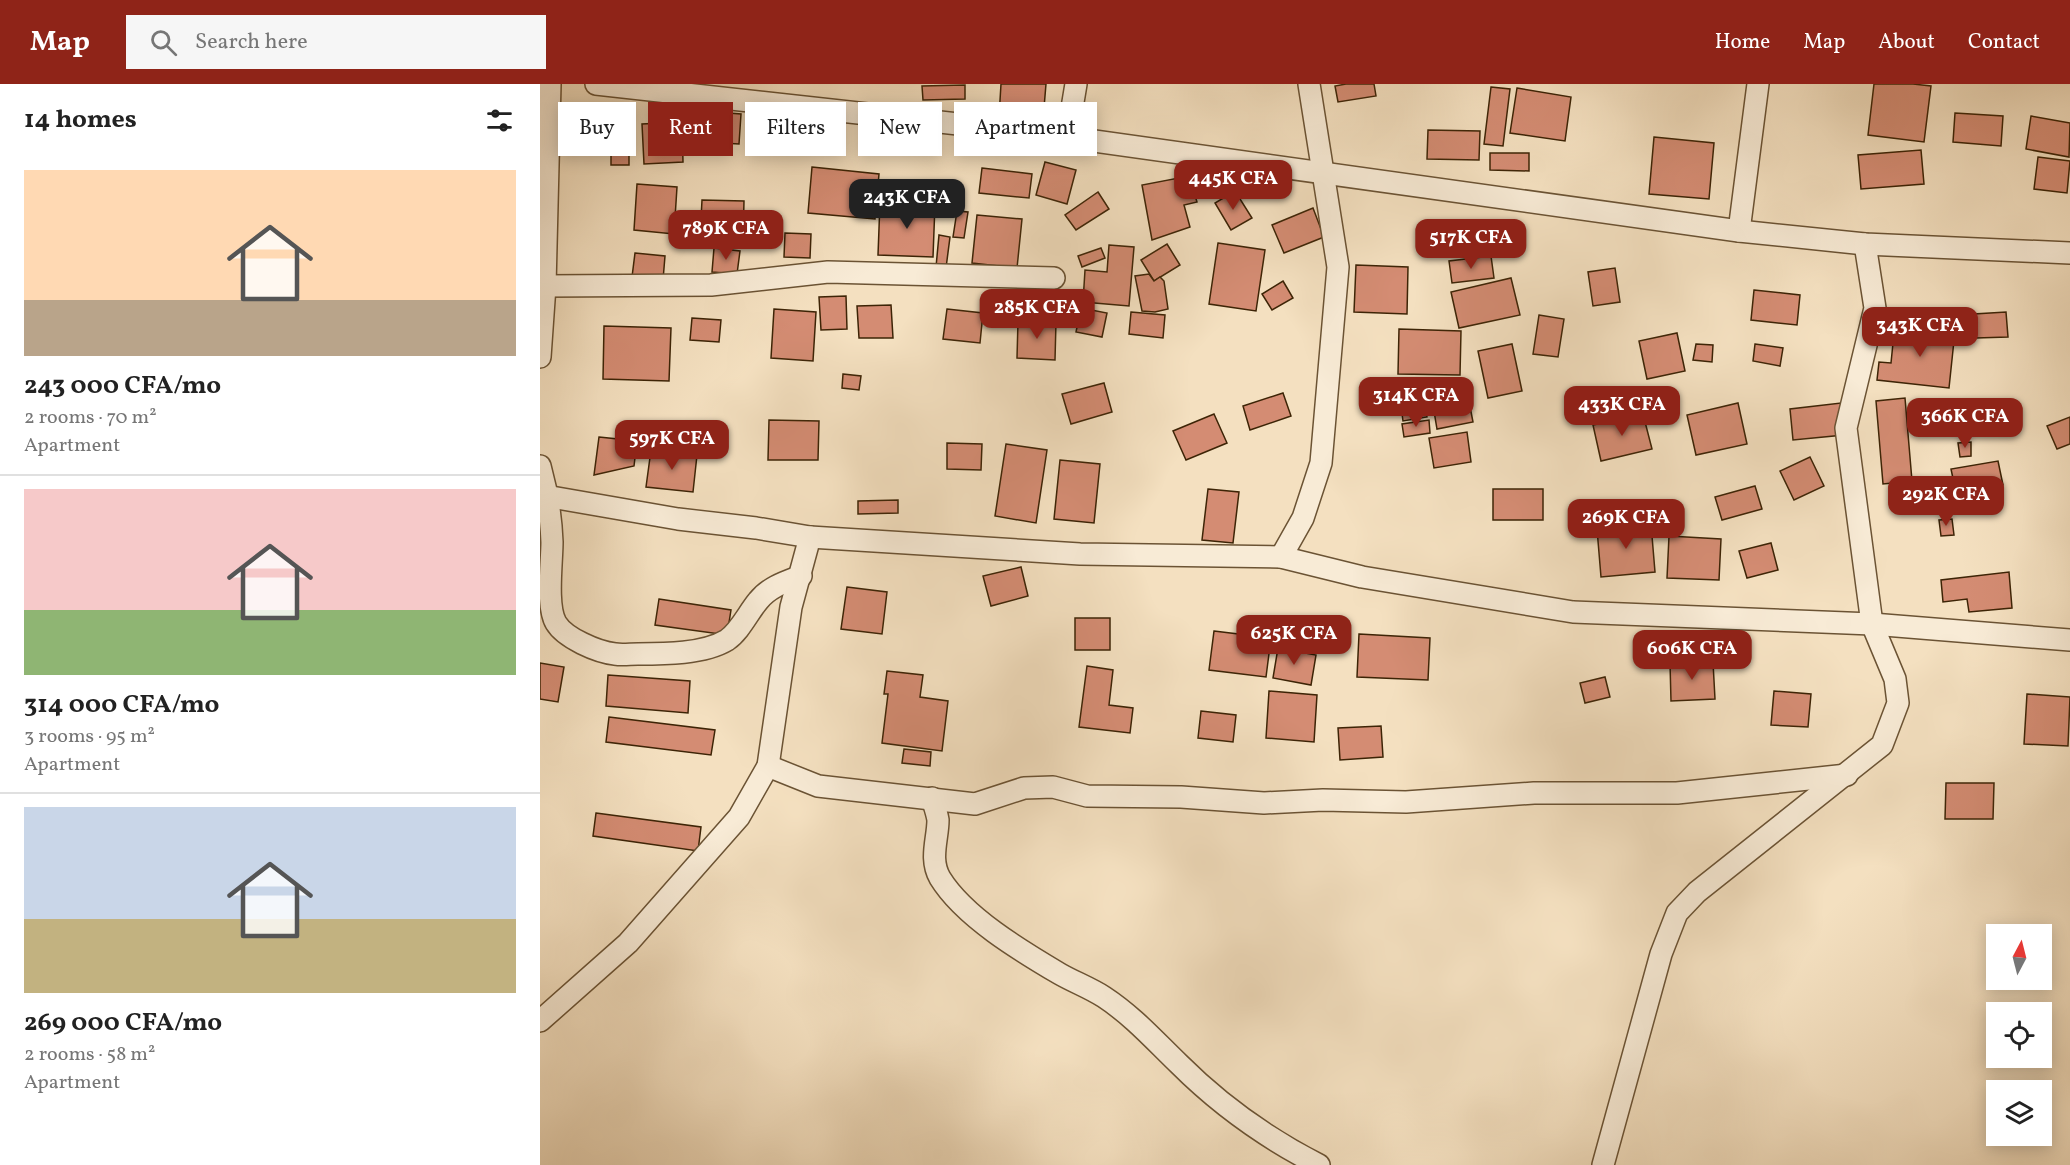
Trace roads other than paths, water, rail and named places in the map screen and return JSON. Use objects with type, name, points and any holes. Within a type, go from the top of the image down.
[{"type":"street","points":[[540,357],[545,286],[550,84]]},
{"type":"street","points":[[596,84],[954,123]]},
{"type":"street","points":[[1073,102],[1076,84]]},
{"type":"street","points":[[1281,557],[1303,518],[1321,463],[1338,267],[1325,173],[1309,84]]},
{"type":"street","points":[[1739,231],[1758,84]]},
{"type":"street","points":[[1097,142],[1739,231],[1865,244],[2070,253]]},
{"type":"street","points":[[1602,1165],[1661,954],[1677,913],[1697,892],[1882,746],[1898,703],[1895,679],[1872,624],[1846,428],[1875,308],[1865,244]]},
{"type":"street","points":[[545,286],[711,285],[828,272],[1054,278]]},
{"type":"street","points":[[540,465],[552,543],[550,600],[555,622],[566,635],[613,654],[666,654],[705,648],[727,639],[740,626],[758,600],[772,588],[801,576]]},
{"type":"street","points":[[544,495],[678,519],[810,537],[1080,554],[1281,557],[1362,577],[1573,612],[1872,624],[2070,640]]},
{"type":"street","points":[[540,1021],[628,943],[739,817],[768,766],[791,607],[810,537]]},
{"type":"street","points":[[768,766],[818,786],[975,804],[1024,788],[1053,787],[1086,796],[1181,797],[1264,803],[1323,800],[1406,802],[1534,793],[1677,793],[1847,775]]},
{"type":"street","points":[[932,798],[938,819],[933,848],[938,875],[955,899],[993,931],[1059,973],[1104,997],[1153,1036],[1179,1064],[1221,1102],[1319,1165]]}]
